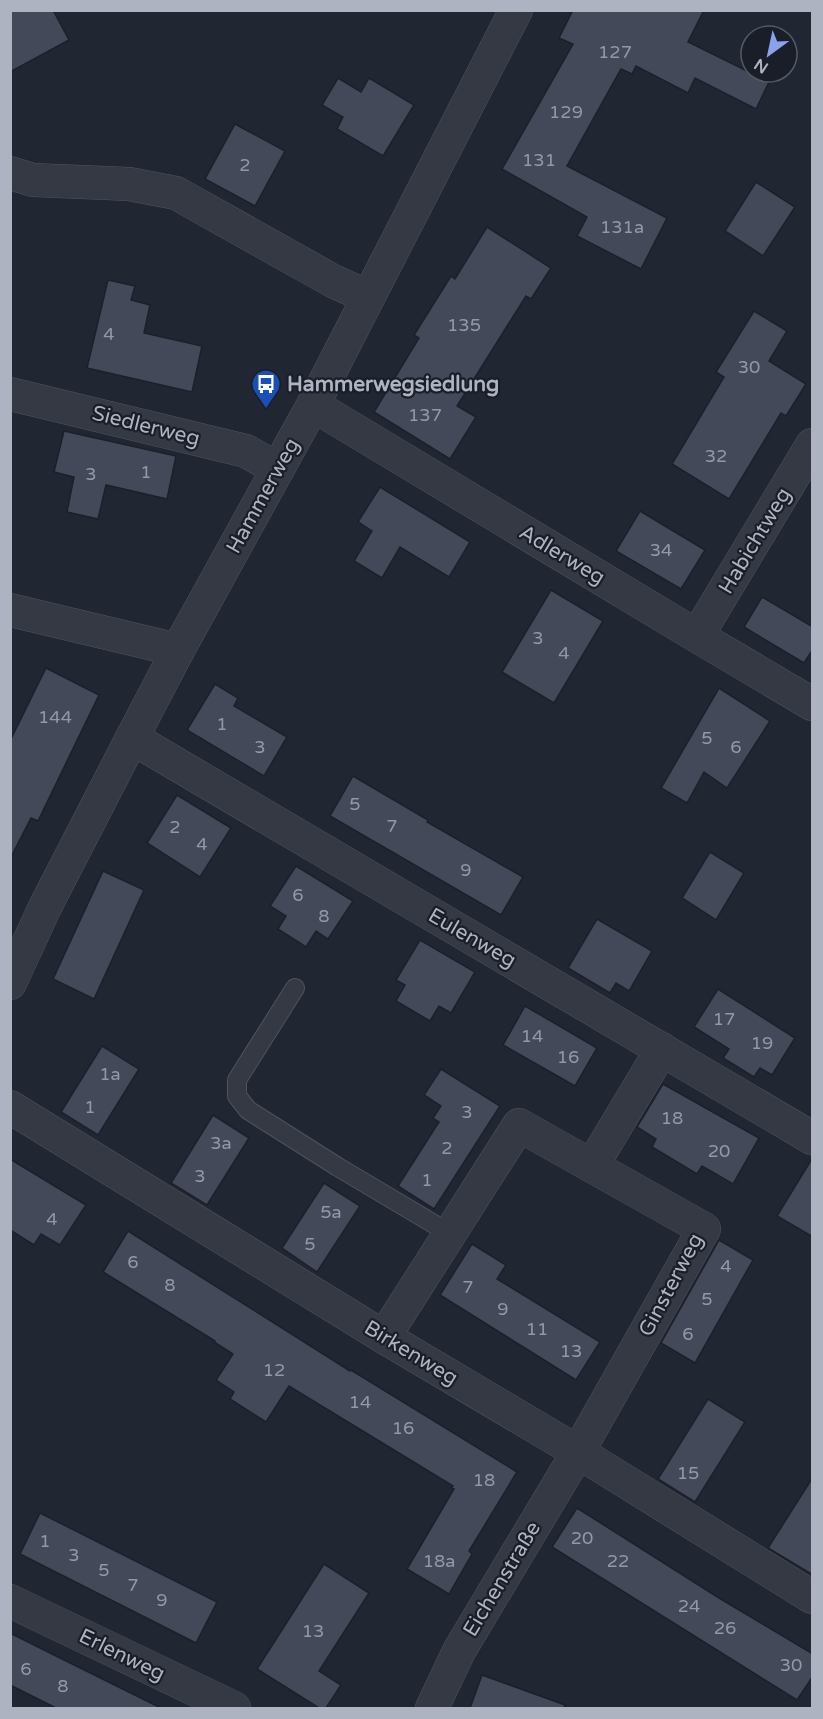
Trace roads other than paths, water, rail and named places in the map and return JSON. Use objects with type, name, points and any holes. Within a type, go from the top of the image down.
[{"type":"street","name":"Hammerweg","points":[[10,983],[45,907],[132,738],[313,405],[516,10]]},
{"type":"street","points":[[10,173],[33,180],[129,184],[176,193],[333,281],[368,297]]},
{"type":"street","name":"Siedlerweg","points":[[10,394],[246,451],[278,469]]},
{"type":"street","name":"Adlerweg","points":[[313,405],[813,704]]},
{"type":"street","name":"Habichtweg","points":[[697,636],[813,445]]},
{"type":"street","points":[[10,610],[178,650]]},
{"type":"street","name":"Eulenweg","points":[[132,738],[813,1138]]},
{"type":"street","points":[[592,1166],[662,1048]]},
{"type":"street","name":"Birkenweg","points":[[10,1107],[813,1597]]},
{"type":"street","name":"Ginsterweg","points":[[384,1337],[519,1125],[704,1229],[578,1452]]},
{"type":"street","name":"Eichenstraße","points":[[432,1708],[459,1651],[578,1452]]},
{"type":"street","name":"Erlenweg","points":[[10,1601],[234,1708]]},
{"type":"lane","points":[[295,988],[237,1080],[237,1096],[248,1110],[449,1233]]},
{"type":"place","name":"Hammerwegsiedlung","points":[[266,410]]}]
